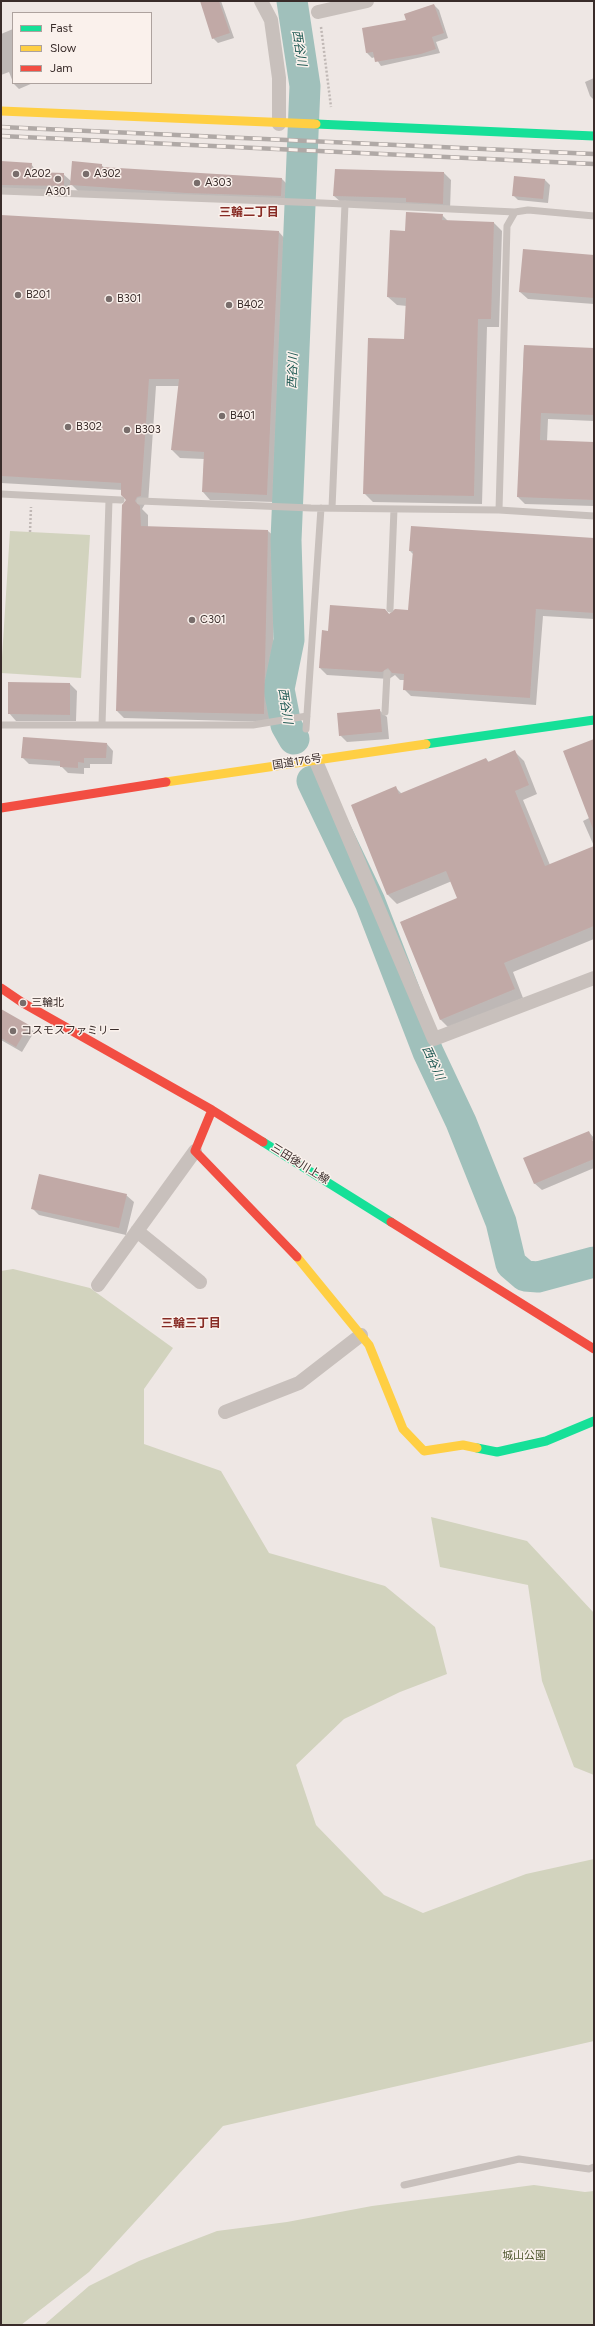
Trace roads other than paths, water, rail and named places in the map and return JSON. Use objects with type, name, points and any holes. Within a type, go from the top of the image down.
[{"type":"main road","points":[[1,112],[594,136]]},
{"type":"main road","name":"国道176号","points":[[1,808],[315,759],[594,720]]},
{"type":"main road","name":"三田後川上線","points":[[1,988],[23,1003],[212,1110],[594,1349]]},
{"type":"main road","points":[[212,1110],[195,1151],[302,1262],[369,1345],[402,1430],[424,1451],[463,1445],[497,1452],[546,1441],[594,1421]]},
{"type":"street","points":[[261,1],[271,20],[279,78],[279,124]]},
{"type":"street","points":[[318,12],[367,1]]},
{"type":"street","points":[[315,759],[434,1039],[594,978]]},
{"type":"street","points":[[98,1284],[195,1151]]},
{"type":"street","points":[[137,1231],[200,1282]]},
{"type":"street","points":[[225,1412],[299,1383],[361,1335]]},
{"type":"lane","points":[[1,191],[515,212],[528,210],[594,216]]},
{"type":"lane","points":[[332,508],[345,204]]},
{"type":"lane","points":[[499,510],[507,226],[515,212]]},
{"type":"lane","points":[[1,494],[121,500]]},
{"type":"lane","points":[[102,726],[109,500]]},
{"type":"lane","points":[[140,501],[311,508],[499,510],[594,516]]},
{"type":"lane","points":[[306,729],[321,508]]},
{"type":"lane","points":[[390,609],[394,509]]},
{"type":"lane","points":[[385,712],[387,673]]},
{"type":"lane","points":[[1,726],[253,725],[307,716]]},
{"type":"lane","points":[[404,2185],[519,2159],[589,2169],[594,2167]]},
{"type":"waterway","name":"西谷川","points":[[292,1],[305,86],[286,540],[289,640],[279,689],[286,725],[294,739]]},
{"type":"waterway","name":"西谷川","points":[[312,781],[370,902],[428,1052],[461,1122],[501,1222],[511,1264],[525,1276],[538,1277],[594,1262]]},
{"type":"railway","points":[[1,127],[594,154]]},
{"type":"railway","points":[[1,136],[594,164]]},
{"type":"place","name":"A202","points":[[16,174]]},
{"type":"place","name":"A302","points":[[86,174]]},
{"type":"place","name":"A301","points":[[58,179]]},
{"type":"place","name":"A303","points":[[197,183]]},
{"type":"place","name":"B201","points":[[18,295]]},
{"type":"place","name":"B301","points":[[109,299]]},
{"type":"place","name":"B402","points":[[229,305]]},
{"type":"place","name":"B401","points":[[222,416]]},
{"type":"place","name":"B302","points":[[68,427]]},
{"type":"place","name":"B303","points":[[127,430]]},
{"type":"place","name":"C301","points":[[192,620]]},
{"type":"place","name":"三輪北","points":[[23,1003]]},
{"type":"place","name":"コスモスファミリー","points":[[13,1031]]},
{"type":"district","name":"三輪二丁目","points":[[249,212]]},
{"type":"district","name":"三輪三丁目","points":[[191,1323]]},
{"type":"park label","name":"城山公園","points":[[524,2256]]}]
